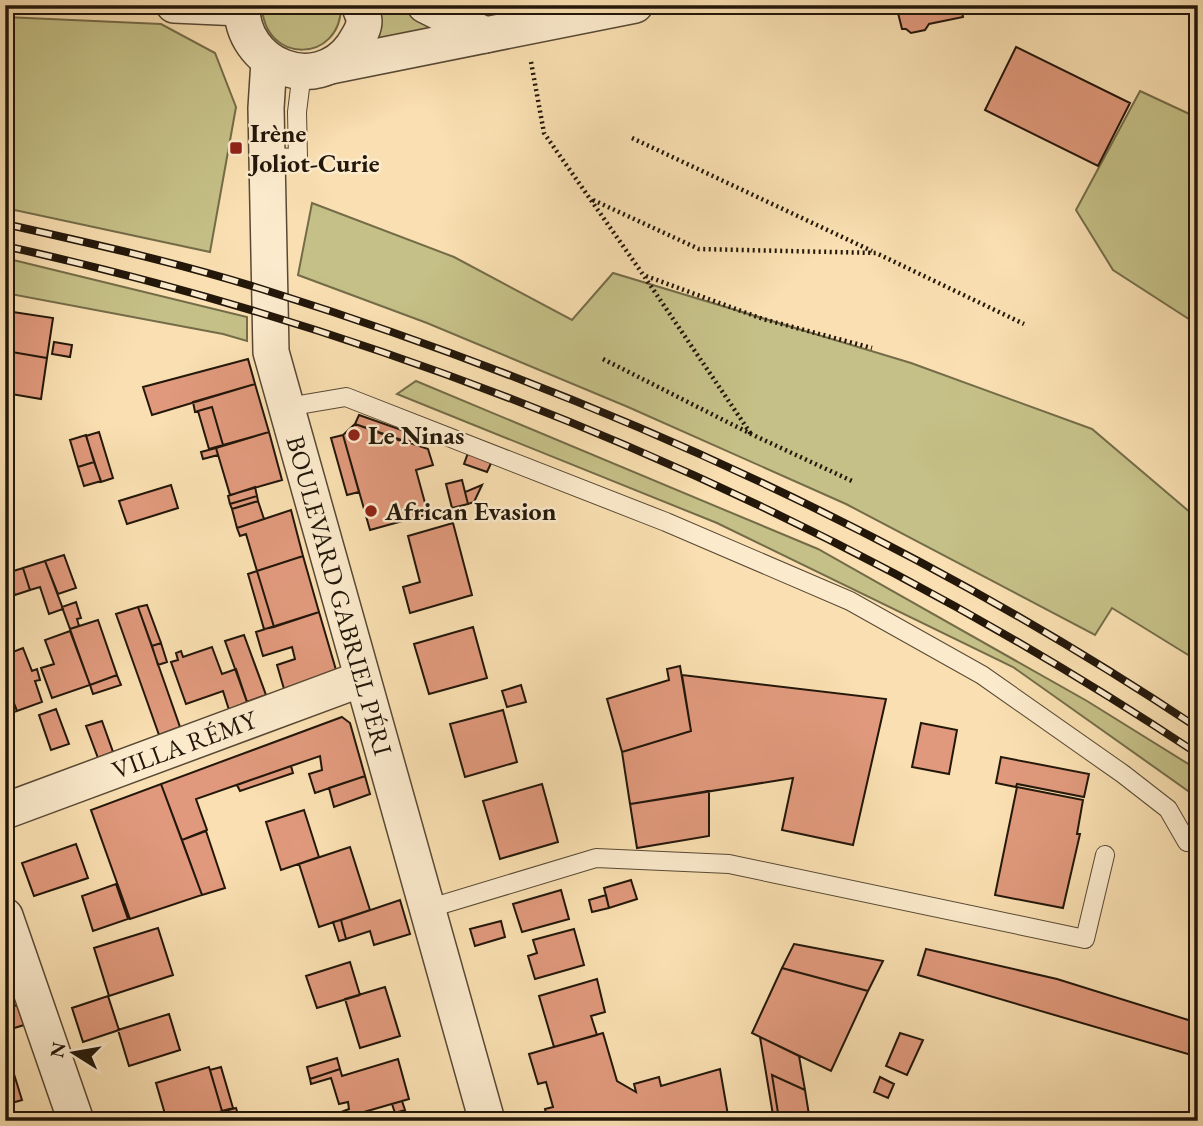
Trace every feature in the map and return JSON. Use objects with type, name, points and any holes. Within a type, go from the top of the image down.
[{"type":"street","points":[[174,5],[242,7],[244,28],[254,47],[269,61],[285,69],[316,69],[635,5]]},
{"type":"street","points":[[316,69],[348,52],[359,37],[364,21],[359,5]]},
{"type":"street","points":[[425,5],[485,35]]},
{"type":"street","name":"BOULEVARD GABRIEL PÉRI","points":[[269,61],[266,157],[271,352],[487,1121]]},
{"type":"street","name":"VILLA RÉMY","points":[[5,811],[361,679]]},
{"type":"street","points":[[5,916],[76,1121]]},
{"type":"lane","points":[[266,157],[298,158],[297,112],[316,69]]},
{"type":"lane","points":[[287,407],[346,397],[666,523],[850,601],[982,675],[1123,774],[1168,809],[1187,842]]},
{"type":"lane","points":[[427,909],[596,858],[622,859],[729,864],[1085,939],[1105,855]]},
{"type":"path","points":[[533,72],[544,133],[645,275],[751,434]]},
{"type":"path","points":[[632,138],[1024,324]]},
{"type":"path","points":[[590,199],[699,249],[876,253]]},
{"type":"path","points":[[645,275],[763,319],[872,348]]},
{"type":"path","points":[[603,359],[751,434],[852,481]]},
{"type":"shaded area","points":[[262,5],[341,5],[338,24],[329,38],[317,47],[302,50],[288,47],[275,39],[266,25]]},
{"type":"shaded area","points":[[380,5],[402,5],[450,34],[375,42]]},
{"type":"shaded area","points":[[5,17],[161,24],[215,53],[236,107],[210,252],[5,208]]},
{"type":"shaded area","points":[[1140,91],[1198,118],[1198,325],[1113,270],[1076,210]]},
{"type":"shaded area","points":[[312,203],[454,257],[572,320],[613,273],[911,363],[1092,429],[1198,519],[1198,661],[1112,608],[1095,635],[846,504],[628,407],[427,323],[298,275]]},
{"type":"shaded area","points":[[5,258],[247,317],[247,341],[223,334],[5,293]]},
{"type":"shaded area","points":[[416,381],[818,549],[1087,701],[1198,770],[1198,798],[1013,667],[717,523],[397,394]]},
{"type":"building","points":[[896,5],[961,5],[963,17],[929,24],[925,30],[911,33],[902,29]]},
{"type":"building","points":[[1016,47],[1130,103],[1098,166],[985,110]]},
{"type":"building","points":[[13,312],[53,318],[47,358],[6,351]]},
{"type":"building","points":[[54,342],[72,345],[70,357],[52,354]]},
{"type":"building","points":[[6,351],[47,358],[41,399],[5,393]]},
{"type":"building","points":[[248,359],[255,384],[152,415],[143,387]]},
{"type":"building","points":[[255,384],[269,432],[223,445],[212,407],[195,412],[193,402]]},
{"type":"building","points":[[212,407],[223,445],[209,449],[198,411]]},
{"type":"building","points":[[359,415],[413,434],[409,444],[355,424]]},
{"type":"building","points":[[355,424],[428,449],[433,465],[416,470],[428,514],[370,530],[343,435]]},
{"type":"building","points":[[99,432],[113,478],[101,482],[86,436]]},
{"type":"building","points":[[269,432],[282,480],[230,495],[216,448]]},
{"type":"building","points":[[86,435],[94,462],[78,467],[70,440]]},
{"type":"building","points":[[343,435],[359,492],[347,495],[331,438]]},
{"type":"building","points":[[216,448],[218,455],[203,459],[201,452]]},
{"type":"building","points":[[468,453],[492,461],[487,472],[464,464]]},
{"type":"building","points":[[94,462],[101,481],[84,486],[78,467]]},
{"type":"building","points":[[462,480],[468,504],[452,508],[446,484]]},
{"type":"building","points":[[171,485],[178,508],[127,524],[119,501]]},
{"type":"building","points":[[482,485],[474,502],[468,504],[465,492]]},
{"type":"building","points":[[255,487],[257,496],[230,504],[228,496]]},
{"type":"building","points":[[257,496],[258,501],[232,509],[230,504]]},
{"type":"building","points":[[258,501],[264,519],[237,528],[232,509]]},
{"type":"building","points":[[291,510],[303,556],[257,571],[246,534],[240,536],[237,528]]},
{"type":"building","points":[[453,523],[472,595],[410,613],[403,587],[420,582],[408,536]]},
{"type":"building","points":[[64,555],[76,588],[58,594],[45,561]]},
{"type":"building","points":[[303,556],[319,612],[274,627],[257,571]]},
{"type":"building","points":[[45,561],[63,609],[49,614],[40,587],[30,590],[23,568]]},
{"type":"building","points":[[23,568],[30,590],[15,595],[7,573]]},
{"type":"building","points":[[257,571],[274,627],[264,629],[248,574]]},
{"type":"building","points":[[5,573],[13,589],[5,592]]},
{"type":"building","points":[[76,602],[81,618],[77,619],[79,626],[70,629],[62,607]]},
{"type":"building","points":[[147,605],[161,643],[152,646],[138,607]]},
{"type":"building","points":[[138,607],[180,727],[159,735],[116,614]]},
{"type":"building","points":[[319,612],[336,670],[284,689],[277,665],[295,659],[292,647],[263,656],[256,632]]},
{"type":"building","points":[[98,620],[117,675],[90,685],[70,629]]},
{"type":"building","points":[[473,627],[487,678],[429,694],[414,644]]},
{"type":"building","points":[[70,631],[90,685],[52,698],[41,668],[54,664],[45,640]]},
{"type":"building","points":[[244,635],[266,695],[247,702],[225,641]]},
{"type":"building","points":[[161,643],[167,662],[158,665],[152,646]]},
{"type":"building","points":[[212,647],[222,674],[236,669],[247,702],[229,710],[223,691],[186,704],[171,662],[178,660],[176,653],[181,651],[183,657]]},
{"type":"building","points":[[23,648],[32,671],[37,669],[40,680],[35,681],[42,702],[17,711],[5,680],[5,655]]},
{"type":"building","points":[[680,666],[691,731],[622,752],[607,699],[669,680],[667,669]]},
{"type":"building","points":[[117,675],[121,685],[93,694],[90,685]]},
{"type":"building","points":[[682,675],[886,699],[853,845],[782,830],[793,778],[630,804],[622,752],[691,731]]},
{"type":"building","points":[[5,680],[17,711],[5,715]]},
{"type":"building","points":[[521,685],[526,702],[507,707],[502,691]]},
{"type":"building","points":[[56,709],[69,744],[51,750],[39,715]]},
{"type":"building","points":[[503,710],[517,762],[465,777],[450,724]]},
{"type":"building","points":[[342,717],[350,723],[365,776],[315,793],[309,774],[322,770],[320,756],[196,799],[207,830],[182,840],[161,784]]},
{"type":"building","points":[[102,721],[113,752],[98,758],[86,726]]},
{"type":"building","points":[[921,723],[957,730],[949,774],[912,767]]},
{"type":"building","points":[[1001,757],[1089,774],[1084,797],[1017,784],[1016,787],[996,783]]},
{"type":"building","points":[[291,766],[293,773],[240,791],[237,785]]},
{"type":"building","points":[[365,776],[370,794],[334,807],[329,788]]},
{"type":"building","points":[[161,784],[202,895],[130,919],[91,810]]},
{"type":"building","points":[[542,784],[558,842],[500,859],[483,801]]},
{"type":"building","points":[[1017,787],[1083,800],[1077,834],[1080,834],[1063,908],[995,895]]},
{"type":"building","points":[[709,791],[709,836],[637,848],[630,804]]},
{"type":"building","points":[[304,810],[319,857],[281,870],[266,822]]},
{"type":"building","points":[[206,831],[225,888],[202,895],[182,840]]},
{"type":"building","points":[[76,844],[88,878],[34,896],[22,863]]},
{"type":"building","points":[[350,847],[370,910],[319,927],[299,864]]},
{"type":"building","points":[[631,880],[637,899],[609,908],[604,888]]},
{"type":"building","points":[[116,884],[128,919],[93,931],[82,896]]},
{"type":"building","points":[[561,890],[569,919],[522,932],[513,904]]},
{"type":"building","points":[[606,895],[609,908],[592,912],[589,900]]},
{"type":"building","points":[[400,900],[410,934],[374,945],[370,931],[346,939],[341,920]]},
{"type":"building","points":[[341,920],[346,939],[339,941],[333,922]]},
{"type":"building","points":[[501,921],[505,937],[475,946],[470,929]]},
{"type":"building","points":[[158,928],[173,975],[109,996],[94,948]]},
{"type":"building","points":[[574,929],[584,965],[535,979],[528,956],[537,953],[533,940]]},
{"type":"building","points":[[794,944],[883,961],[868,991],[782,968]]},
{"type":"building","points":[[926,949],[1057,979],[1198,1023],[1198,1057],[918,975]]},
{"type":"building","points":[[350,962],[360,995],[317,1008],[306,976]]},
{"type":"building","points":[[782,968],[868,991],[831,1071],[752,1033]]},
{"type":"building","points":[[597,979],[605,1012],[591,1016],[597,1035],[554,1047],[539,996]]},
{"type":"building","points":[[385,987],[400,1036],[360,1048],[345,999]]},
{"type":"building","points":[[108,996],[119,1030],[83,1042],[72,1008]]},
{"type":"building","points":[[17,1005],[24,1025],[5,1031],[5,1009]]},
{"type":"building","points":[[169,1014],[180,1050],[129,1066],[118,1030]]},
{"type":"building","points":[[603,1033],[617,1081],[636,1092],[634,1084],[659,1077],[661,1086],[720,1069],[729,1121],[548,1121],[545,1109],[553,1107],[546,1082],[538,1084],[529,1054]]},
{"type":"building","points":[[900,1033],[923,1040],[907,1075],[886,1066]]},
{"type":"building","points":[[760,1037],[799,1056],[805,1090],[772,1075],[778,1113],[784,1113],[785,1121],[774,1121]]},
{"type":"building","points":[[5,1045],[22,1100],[5,1105]]},
{"type":"building","points":[[337,1058],[340,1069],[310,1079],[307,1067]]},
{"type":"building","points":[[398,1059],[409,1099],[343,1118],[341,1112],[349,1109],[348,1102],[339,1104],[331,1078],[311,1084],[310,1079],[340,1069],[342,1076]]},
{"type":"building","points":[[209,1067],[222,1111],[192,1121],[167,1121],[156,1083]]},
{"type":"building","points":[[221,1067],[233,1108],[222,1111],[210,1070]]},
{"type":"building","points":[[772,1075],[805,1090],[810,1121],[785,1121],[784,1113],[778,1113]]},
{"type":"building","points":[[880,1077],[894,1084],[888,1098],[874,1092]]},
{"type":"building","points":[[402,1101],[405,1110],[395,1113],[392,1104]]},
{"type":"building","points":[[236,1108],[240,1121],[211,1121],[209,1115]]},
{"type":"building","points":[[395,1113],[397,1121],[371,1121]]},
{"type":"building","points":[[142,1115],[144,1121],[126,1121]]},
{"type":"railway","points":[[5,224],[172,263],[271,292],[514,377],[633,425],[750,477],[979,594],[1090,659],[1198,728]]},
{"type":"railway","points":[[5,246],[164,285],[320,331],[474,385],[625,445],[773,512],[918,586],[1059,667],[1198,754]]},
{"type":"place","name":"Irène Joliot-Curie","points":[[236,148]]},
{"type":"place","name":"Le Ninas","points":[[354,435]]},
{"type":"place","name":"African Evasion","points":[[371,511]]}]
